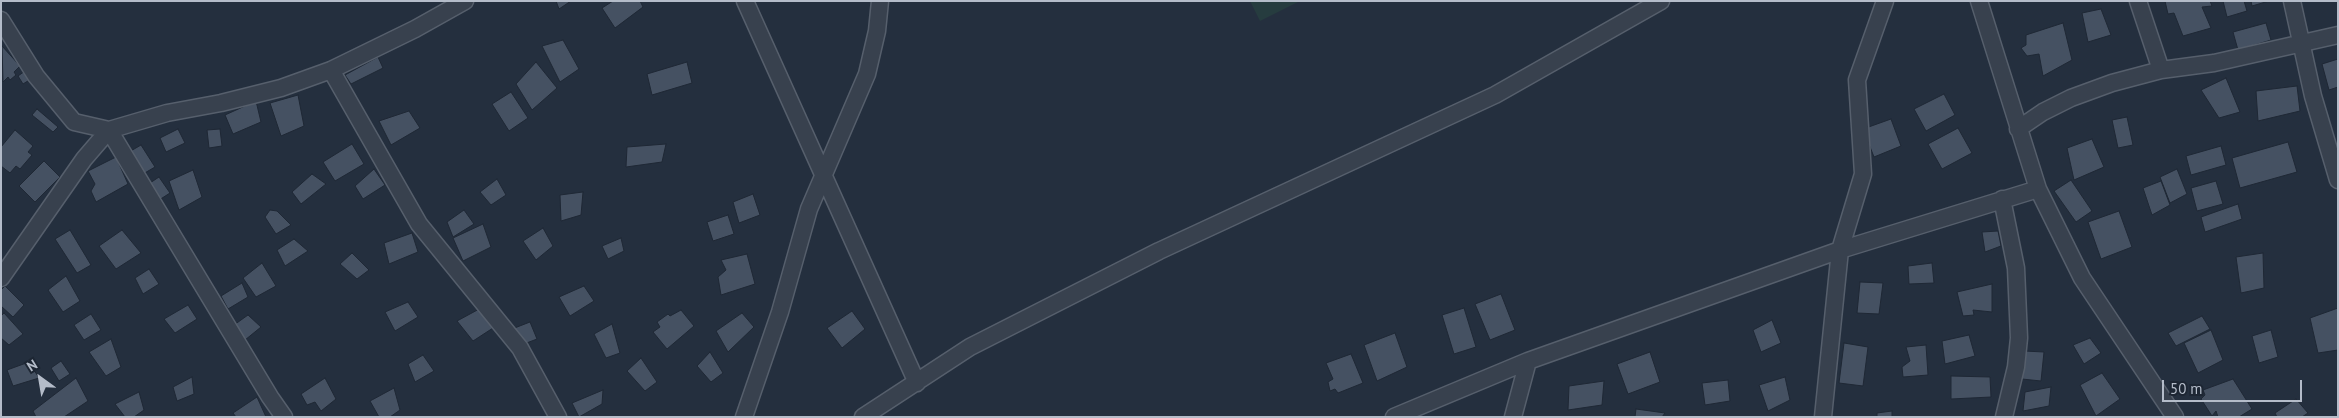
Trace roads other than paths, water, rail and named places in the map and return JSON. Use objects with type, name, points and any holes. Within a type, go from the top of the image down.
[{"type":"street","points":[[1,20],[36,76],[74,122],[110,130],[166,113],[221,103],[281,88],[331,70],[415,29],[465,1]]},
{"type":"street","points":[[745,1],[917,383]]},
{"type":"street","points":[[744,417],[780,312],[809,209],[867,74],[877,31],[880,1]]},
{"type":"street","points":[[863,417],[970,347],[1159,251],[1496,95],[1661,1]]},
{"type":"street","points":[[1823,417],[1840,250],[1863,174],[1857,80],[1885,1]]},
{"type":"street","points":[[1979,1],[2038,189],[2082,278],[2175,417]]},
{"type":"street","points":[[2138,1],[2161,70]]},
{"type":"street","points":[[2292,1],[2313,96],[2338,180]]},
{"type":"street","points":[[2018,128],[2071,98],[2112,83],[2161,70],[2214,63],[2338,35]]},
{"type":"street","points":[[331,70],[419,224],[520,348],[558,417]]},
{"type":"street","points":[[1,278],[84,159],[110,130]]},
{"type":"street","points":[[110,130],[270,397],[284,417]]},
{"type":"street","points":[[1394,417],[1528,361],[1840,250],[2038,189]]},
{"type":"street","points":[[2002,199],[2016,268],[2019,338],[2016,367],[2004,417]]},
{"type":"street","points":[[1512,413],[1528,361]]}]
